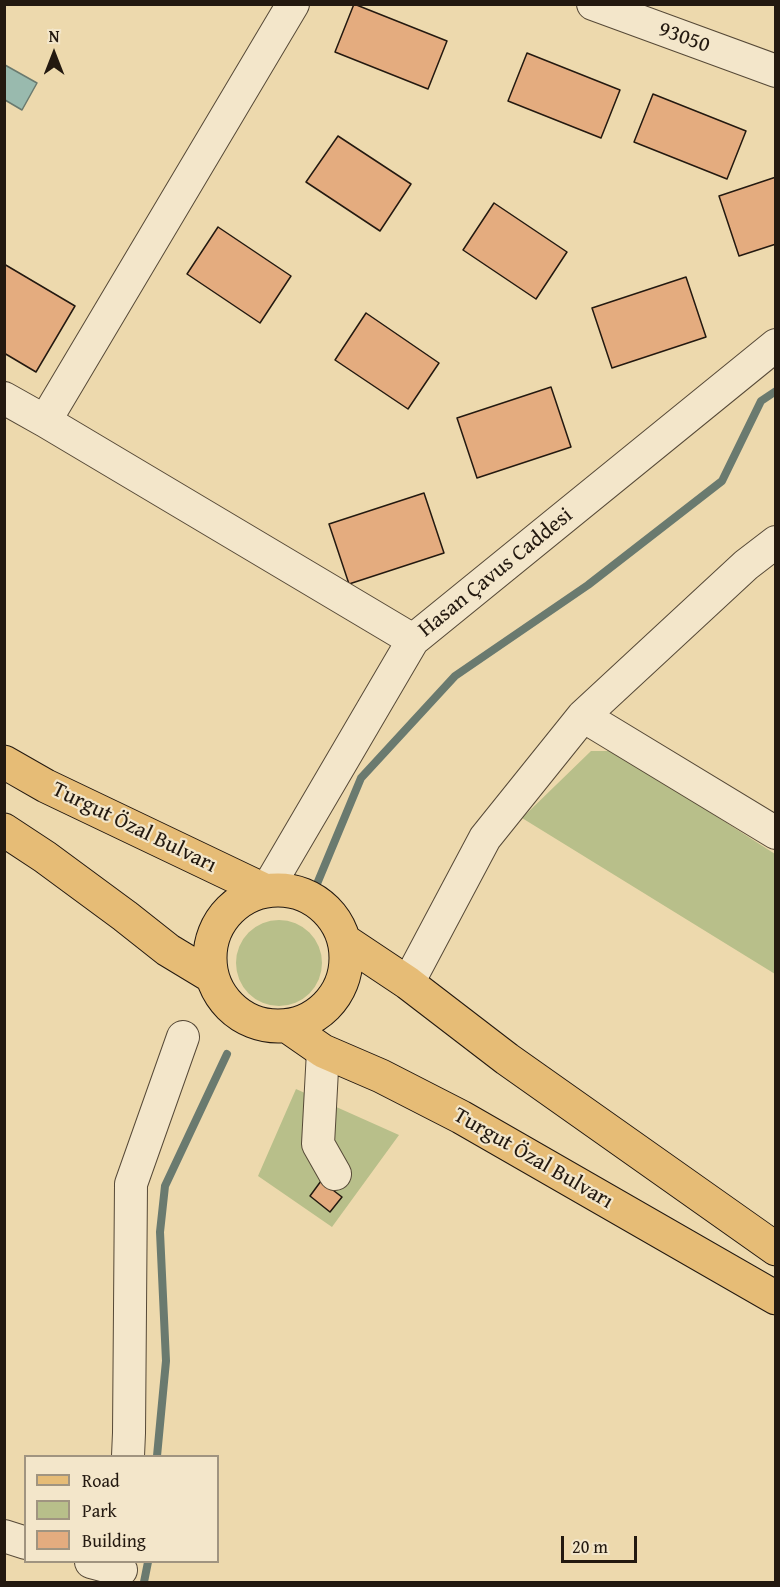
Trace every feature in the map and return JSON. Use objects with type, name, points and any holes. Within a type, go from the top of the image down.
[{"type":"main road","name":"Turgut Özal Bulvarı","points":[[4,762],[46,786],[266,891]]},
{"type":"main road","name":"Turgut Özal Bulvarı","points":[[4,830],[45,857],[168,950],[211,976]]},
{"type":"main road","name":"Turgut Özal Bulvarı","points":[[266,891],[296,892],[324,906],[337,922],[345,942],[347,964],[344,976],[341,987],[328,1006],[309,1020],[287,1026],[267,1026],[248,1020],[231,1009],[219,994],[211,976],[209,953],[214,931],[227,912],[244,898],[266,891]]},
{"type":"main road","points":[[345,942],[408,983],[507,1059],[776,1249]]},
{"type":"main road","name":"Turgut Özal Bulvarı","points":[[287,1026],[323,1051],[381,1076],[461,1118],[776,1298]]},
{"type":"street","points":[[45,421],[293,4]]},
{"type":"street","name":"93050","points":[[593,4],[776,71]]},
{"type":"street","name":"Hasan Çavus Caddesi","points":[[266,891],[413,640],[776,345]]},
{"type":"street","points":[[4,398],[413,640]]},
{"type":"street","points":[[408,983],[485,838],[583,716],[746,565],[776,542]]},
{"type":"street","points":[[583,716],[776,833]]},
{"type":"street","points":[[128,1455],[130,1184],[183,1037]]},
{"type":"street","points":[[323,1051],[318,1144],[334,1174]]},
{"type":"street","points":[[4,1536],[24,1541]]},
{"type":"street","points":[[94,1563],[119,1571]]},
{"type":"green space","points":[[591,751],[615,751],[775,854],[775,974],[522,818]]},
{"type":"green space","points":[[279,920],[296,923],[315,939],[319,946],[322,963],[319,980],[303,999],[296,1003],[279,1006],[262,1003],[243,987],[239,980],[236,963],[239,946],[255,927],[262,923]]},
{"type":"green space","points":[[296,1089],[399,1135],[332,1227],[258,1176]]},
{"type":"water","points":[[5,65],[37,83],[22,110],[5,100]]},
{"type":"building","points":[[354,4],[447,41],[428,89],[335,52]]},
{"type":"building","points":[[527,53],[620,90],[601,138],[508,101]]},
{"type":"building","points":[[653,94],[746,131],[727,179],[634,142]]},
{"type":"building","points":[[338,136],[411,184],[380,231],[306,182]]},
{"type":"building","points":[[776,177],[776,244],[739,256],[719,196]]},
{"type":"building","points":[[494,203],[567,252],[536,299],[463,250]]},
{"type":"building","points":[[218,227],[291,276],[260,323],[187,274]]},
{"type":"building","points":[[4,264],[75,306],[36,372],[4,353]]},
{"type":"building","points":[[686,277],[706,337],[612,368],[592,308]]},
{"type":"building","points":[[366,313],[439,363],[408,409],[335,360]]},
{"type":"building","points":[[551,387],[571,447],[477,478],[457,418]]},
{"type":"building","points":[[424,493],[444,553],[349,584],[329,524]]},
{"type":"building","points":[[321,1181],[342,1197],[330,1212],[310,1196]]},
{"type":"waterway","points":[[314,891],[361,778],[455,676],[588,585],[722,481],[761,401],[776,391]]},
{"type":"waterway","points":[[157,1455],[166,1361],[160,1232],[165,1186],[227,1054]]},
{"type":"waterway","points":[[144,1582],[148,1563]]}]
